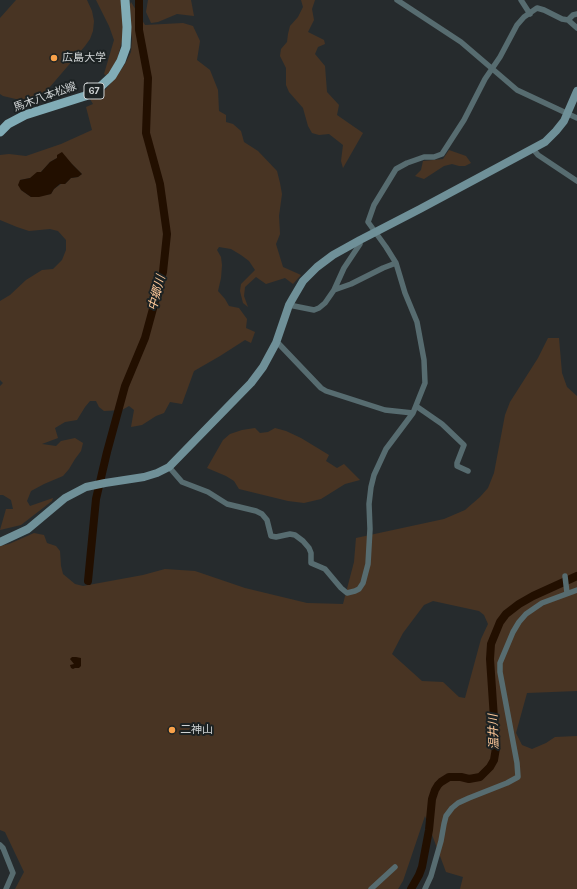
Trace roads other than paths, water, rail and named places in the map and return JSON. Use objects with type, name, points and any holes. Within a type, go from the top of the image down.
[{"type":"main road","name":"馬木八本松線","points":[[0,132],[8,124],[25,115],[85,96],[99,88],[112,76],[121,61],[126,47],[127,27],[125,0]]},
{"type":"street","points":[[397,0],[461,42],[517,90],[577,118]]},
{"type":"street","points":[[521,0],[530,14]]},
{"type":"street","points":[[169,466],[182,482],[208,492],[227,504],[256,511],[262,514],[267,520],[271,536],[276,537],[290,534],[295,535],[309,548],[311,553],[311,563],[325,569],[347,594],[359,589],[366,574],[369,545],[369,504],[374,475],[386,449],[413,413],[425,383],[424,360],[417,322],[405,293],[396,263],[376,231],[368,222],[374,205],[396,169],[424,157],[434,157],[442,154],[464,120],[517,25],[524,18],[537,8],[562,19],[573,16],[577,28]]},
{"type":"street","points":[[0,542],[28,529],[65,498],[86,487],[144,477],[157,473],[169,466],[251,383],[263,367],[276,343],[289,305],[303,281],[318,266],[333,255],[376,231],[546,142],[564,121],[577,91]]},
{"type":"street","points":[[533,149],[538,155],[577,181]]},
{"type":"street","points":[[289,305],[314,310],[325,303],[334,290],[344,268],[360,244],[360,240]]},
{"type":"street","points":[[334,290],[351,284],[396,263]]},
{"type":"street","points":[[276,343],[279,344],[326,392],[385,410],[413,413]]},
{"type":"street","points":[[416,406],[442,424],[464,445],[457,466],[468,471]]},
{"type":"street","points":[[565,576],[567,593]]},
{"type":"street","points":[[425,889],[431,876],[441,841],[446,816],[452,808],[458,803],[518,777],[517,763],[500,672],[500,663],[513,632],[526,614],[542,603],[577,590]]},
{"type":"street","points":[[0,846],[3,848],[13,873],[6,889]]},
{"type":"street","points":[[372,889],[395,867]]},
{"type":"waterway","name":"中郷川","points":[[88,581],[96,499],[125,386],[145,338],[163,272],[167,234],[160,184],[146,133],[148,78],[139,30],[139,0]]},
{"type":"waterway","name":"温井川","points":[[411,889],[422,867],[429,830],[432,799],[438,785],[449,777],[469,779],[480,777],[490,767],[494,760],[496,748],[490,659],[491,644],[500,622],[506,614],[519,604],[577,576]]},
{"type":"place","name":"広島大学","points":[[54,58]]},
{"type":"place","name":"二神山","points":[[172,730]]}]
